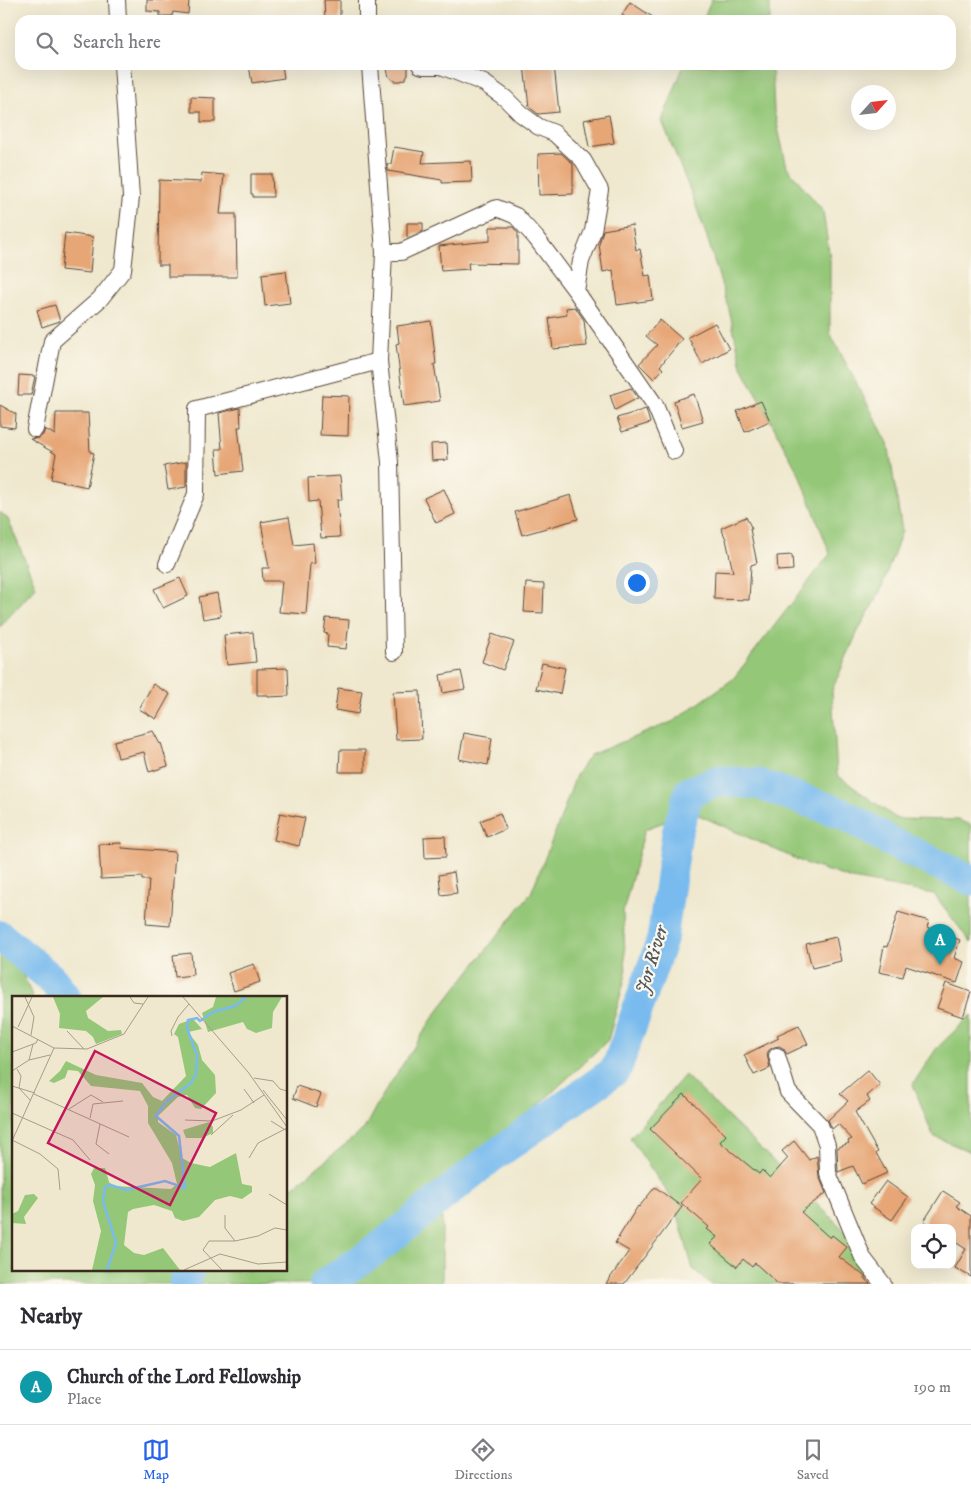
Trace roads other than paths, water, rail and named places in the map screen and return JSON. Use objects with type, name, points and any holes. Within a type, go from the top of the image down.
[{"type":"street","points":[[117,0],[118,15]]},
{"type":"street","points":[[367,0],[367,15]]},
{"type":"street","points":[[35,429],[52,341],[100,299],[123,270],[131,197],[122,70]]},
{"type":"street","points":[[370,70],[384,252],[379,361],[390,462],[394,652]]},
{"type":"street","points":[[451,70],[484,83],[505,98],[521,114],[540,127],[554,132],[583,160],[600,190],[593,230],[581,261],[576,290]]},
{"type":"street","points":[[384,252],[401,252],[497,208],[516,216],[536,238],[576,290],[655,404],[674,451]]},
{"type":"street","points":[[167,564],[196,494],[196,409],[379,361]]},
{"type":"street","points":[[777,1056],[788,1092],[820,1125],[827,1145],[828,1173],[863,1258],[883,1284]]},
{"type":"waterway","name":"Jor River","points":[[325,1284],[376,1250],[492,1157],[616,1070],[662,940],[677,833],[689,792],[718,781],[758,784],[844,814],[891,842],[971,880]]},
{"type":"waterway","name":"Jor River","points":[[0,936],[52,979],[65,996]]},
{"type":"waterway","name":"Jor River","points":[[185,1284],[188,1272]]},
{"type":"place","name":"Church of the Lord Fellowship","points":[[940,965]]}]
